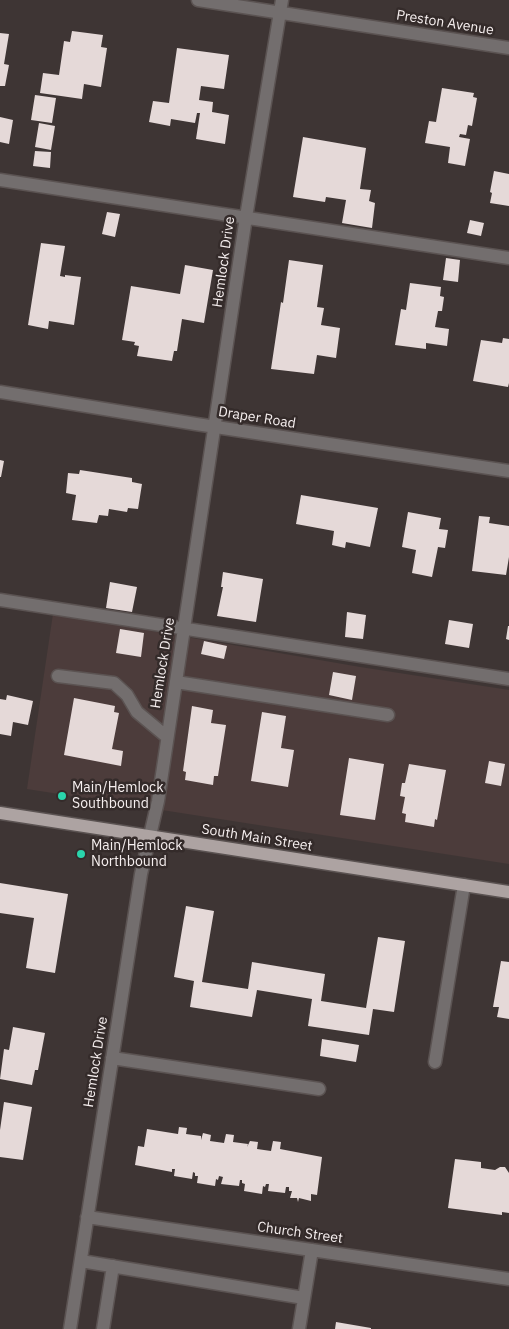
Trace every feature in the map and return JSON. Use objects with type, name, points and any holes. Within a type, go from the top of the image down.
[{"type":"main road","name":"South Main Street","points":[[0,813],[509,892]]},
{"type":"street","name":"Preston Avenue","points":[[198,0],[281,6],[509,48]]},
{"type":"street","name":"Hemlock Drive","points":[[70,1329],[141,874],[158,801],[246,218],[281,6]]},
{"type":"street","points":[[0,180],[509,258]]},
{"type":"street","name":"Draper Road","points":[[0,392],[214,427],[509,471]]},
{"type":"street","points":[[0,600],[509,680]]},
{"type":"street","points":[[58,676],[114,683],[127,695],[137,712],[168,737]]},
{"type":"street","points":[[176,682],[388,715]]},
{"type":"street","points":[[435,1062],[464,885]]},
{"type":"street","points":[[112,1058],[319,1089]]},
{"type":"street","name":"Church Street","points":[[87,1217],[509,1279]]},
{"type":"street","points":[[299,1329],[312,1250]]},
{"type":"street","points":[[80,1261],[304,1298]]},
{"type":"street","points":[[103,1329],[113,1266]]},
{"type":"shaded area","points":[[53,614],[360,667],[509,690],[509,864],[27,789]]},
{"type":"building","points":[[72,31],[103,35],[101,47],[107,48],[101,87],[84,84],[82,99],[40,93],[43,73],[59,75],[64,41],[70,42]]},
{"type":"building","points":[[0,33],[9,34],[4,64],[9,65],[5,86],[0,86]]},
{"type":"building","points":[[177,48],[229,55],[224,89],[201,86],[199,100],[213,102],[212,112],[229,115],[225,144],[196,139],[200,113],[197,113],[195,123],[171,119],[170,126],[149,122],[153,101],[169,103]]},
{"type":"building","points":[[442,88],[474,93],[473,97],[477,98],[472,126],[468,125],[466,135],[460,134],[459,137],[470,139],[465,166],[448,163],[450,147],[425,143],[429,121],[436,122]]},
{"type":"building","points":[[35,95],[56,98],[52,123],[31,120]]},
{"type":"building","points":[[0,117],[13,120],[9,144],[0,142]]},
{"type":"building","points":[[39,123],[55,126],[51,150],[35,147]]},
{"type":"building","points":[[303,137],[366,148],[360,189],[371,190],[369,201],[375,203],[372,228],[342,223],[346,200],[326,197],[325,202],[293,197]]},
{"type":"building","points":[[35,151],[51,152],[50,168],[33,166]]},
{"type":"building","points":[[494,171],[509,174],[509,206],[490,203]]},
{"type":"building","points":[[107,212],[120,214],[115,237],[102,234]]},
{"type":"building","points":[[470,220],[484,223],[481,236],[467,233]]},
{"type":"building","points":[[41,243],[65,246],[60,276],[81,277],[74,325],[49,321],[48,329],[28,325]]},
{"type":"building","points":[[446,258],[460,260],[458,282],[443,280]]},
{"type":"building","points":[[289,260],[323,265],[317,307],[324,308],[321,325],[340,328],[336,358],[317,355],[314,374],[271,369]]},
{"type":"building","points":[[185,265],[213,270],[204,323],[182,319],[177,351],[174,351],[172,361],[137,356],[139,346],[134,345],[135,342],[122,340],[131,286],[180,294]]},
{"type":"building","points":[[410,283],[441,287],[440,296],[444,297],[442,311],[438,311],[435,327],[449,329],[447,346],[426,343],[426,349],[395,345],[401,309],[406,310]]},
{"type":"building","points":[[503,338],[509,339],[508,387],[473,381],[481,340],[502,343]]},
{"type":"building","points":[[0,460],[4,461],[1,477],[0,477]]},
{"type":"building","points":[[80,470],[132,478],[132,482],[142,484],[138,509],[128,508],[127,512],[109,509],[108,516],[99,515],[97,523],[72,520],[76,495],[66,493],[68,473],[79,474]]},
{"type":"building","points":[[301,495],[378,508],[370,547],[346,542],[345,548],[332,545],[334,531],[296,524]]},
{"type":"building","points":[[408,512],[441,518],[439,529],[448,530],[445,548],[438,547],[432,577],[412,573],[416,550],[402,547]]},
{"type":"building","points":[[479,516],[490,517],[489,523],[509,526],[509,557],[506,575],[472,571]]},
{"type":"building","points":[[223,572],[263,579],[256,622],[217,616],[223,587],[221,587]]},
{"type":"building","points":[[110,582],[137,587],[132,612],[106,608]]},
{"type":"building","points":[[347,612],[366,615],[363,639],[345,637]]},
{"type":"building","points":[[449,620],[473,624],[469,648],[445,644]]},
{"type":"building","points":[[509,626],[509,640],[506,639]]},
{"type":"building","points":[[120,629],[144,633],[141,657],[116,653]]},
{"type":"building","points":[[204,641],[227,646],[224,659],[201,654]]},
{"type":"building","points":[[333,672],[356,676],[352,700],[329,695]]},
{"type":"building","points":[[7,695],[33,701],[28,725],[13,722],[11,736],[0,734],[0,699],[6,700]]},
{"type":"building","points":[[74,698],[115,706],[114,712],[119,713],[112,749],[123,751],[121,766],[64,755]]},
{"type":"building","points":[[192,706],[213,710],[211,723],[226,725],[218,776],[214,776],[213,785],[185,780],[186,772],[183,771]]},
{"type":"building","points":[[262,712],[286,716],[281,748],[294,750],[288,787],[251,781]]},
{"type":"building","points":[[349,758],[384,764],[375,820],[340,815]]},
{"type":"building","points":[[489,761],[505,764],[501,786],[485,783]]},
{"type":"building","points":[[409,764],[446,770],[434,827],[405,822],[406,814],[402,813],[405,797],[400,796],[402,783],[405,783]]},
{"type":"building","points":[[0,883],[68,894],[55,973],[26,968],[34,918],[0,913]]},
{"type":"building","points":[[186,906],[214,911],[202,982],[248,989],[252,962],[325,974],[321,1001],[366,1008],[378,937],[405,941],[394,1012],[373,1009],[369,1035],[308,1026],[312,999],[257,990],[252,1017],[190,1007],[194,981],[174,977]]},
{"type":"building","points":[[501,961],[509,962],[509,1019],[497,1017],[499,1007],[493,1007]]},
{"type":"building","points":[[13,1027],[45,1033],[38,1070],[35,1070],[32,1085],[0,1079],[4,1049],[9,1050]]},
{"type":"building","points":[[322,1039],[359,1045],[356,1062],[320,1056]]},
{"type":"building","points":[[4,1102],[32,1107],[23,1160],[0,1157],[0,1130]]},
{"type":"building","points":[[179,1127],[187,1128],[186,1134],[201,1136],[201,1140],[203,1133],[211,1135],[210,1141],[224,1143],[226,1134],[234,1135],[233,1142],[248,1144],[247,1147],[250,1141],[258,1142],[257,1149],[271,1151],[273,1141],[281,1142],[280,1149],[322,1157],[317,1195],[311,1194],[311,1201],[299,1198],[298,1202],[297,1198],[290,1198],[292,1191],[289,1191],[289,1187],[286,1187],[285,1193],[268,1191],[269,1184],[266,1184],[265,1187],[263,1186],[262,1194],[244,1191],[245,1184],[242,1183],[242,1180],[240,1180],[239,1186],[221,1184],[223,1177],[219,1176],[218,1180],[216,1179],[215,1186],[197,1183],[198,1176],[195,1176],[193,1172],[192,1179],[174,1176],[175,1169],[172,1169],[172,1172],[135,1165],[138,1146],[144,1147],[147,1129],[178,1134]]},
{"type":"building","points":[[455,1159],[481,1162],[481,1168],[495,1170],[505,1167],[509,1173],[509,1213],[502,1212],[502,1215],[448,1208]]},
{"type":"building","points":[[336,1322],[371,1328],[371,1329],[335,1329]]},
{"type":"place","name":"Main/Hemlock Southbound","points":[[62,796]]},
{"type":"place","name":"Main/Hemlock Northbound","points":[[81,854]]}]
